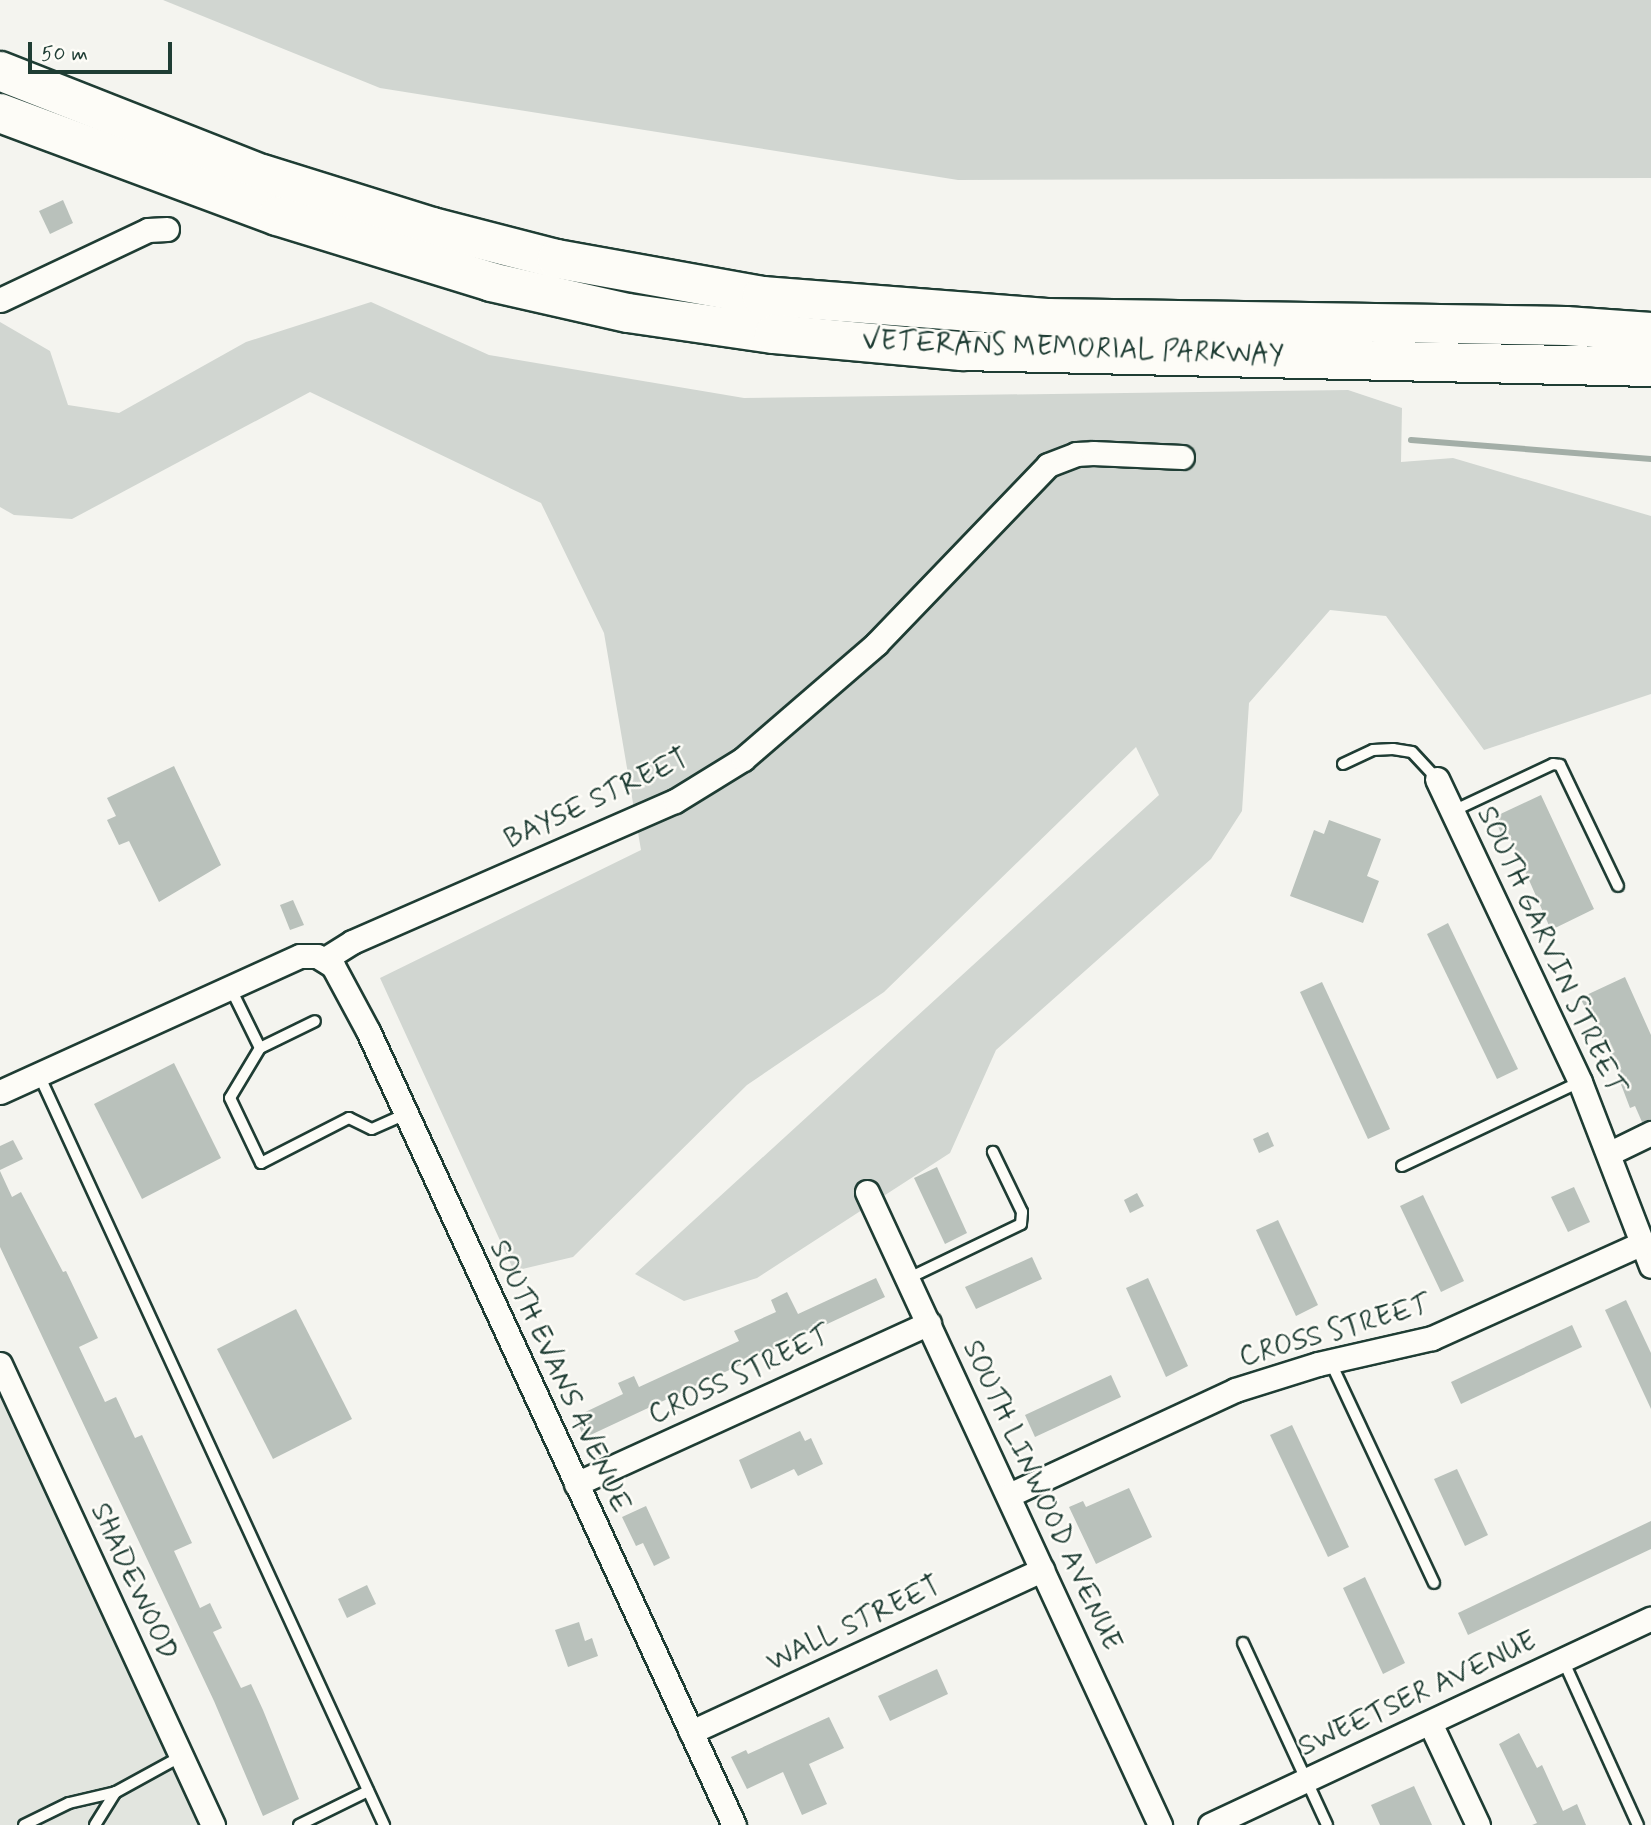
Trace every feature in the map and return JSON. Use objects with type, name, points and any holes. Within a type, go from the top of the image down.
[{"type":"highway","name":"VETERANS MEMORIAL PARKWAY","points":[[0,71],[262,174],[432,227],[569,261],[762,296],[1047,318],[1566,326],[1651,332]]},
{"type":"highway","name":"VETERANS MEMORIAL PARKWAY","points":[[0,113],[277,216],[491,282],[628,313],[875,344],[962,351],[1651,367]]},
{"type":"highway","points":[[0,141],[382,264],[446,279],[491,282]]},
{"type":"street","points":[[0,300],[148,230],[167,229]]},
{"type":"street","name":"BAYSE STREET","points":[[0,1092],[300,956],[325,959],[352,942],[675,802],[743,759],[877,644],[1048,465],[1076,454],[1182,457]]},
{"type":"street","name":"SOUTH GARVIN STREET","points":[[1437,779],[1580,1082],[1610,1153],[1640,1244],[1651,1266]]},
{"type":"street","name":"SOUTH EVANS AVENUE","points":[[325,959],[341,976],[734,1825]]},
{"type":"street","points":[[1610,1153],[1651,1133]]},
{"type":"street","name":"SOUTH LINWOOD AVENUE","points":[[867,1192],[1160,1825]]},
{"type":"street","name":"CROSS STREET","points":[[1009,1496],[1235,1390],[1330,1362],[1432,1338],[1640,1244]]},
{"type":"street","name":"CROSS STREET","points":[[576,1484],[929,1323]]},
{"type":"street","name":"SHADEWOOD","points":[[0,1364],[213,1825]]},
{"type":"street","name":"WALL STREET","points":[[691,1732],[1042,1570]]},
{"type":"street","name":"SWEETSER AVENUE","points":[[1210,1825],[1651,1618]]},
{"type":"street","points":[[1430,1723],[1478,1825]]},
{"type":"lane","points":[[1343,764],[1373,750],[1394,749],[1412,752],[1437,779]]},
{"type":"lane","points":[[1453,811],[1560,765],[1618,886]]},
{"type":"lane","points":[[230,987],[260,1048]]},
{"type":"lane","points":[[315,1021],[260,1048],[230,1097],[261,1163],[349,1118],[372,1129],[405,1114]]},
{"type":"lane","points":[[39,1075],[384,1825]]},
{"type":"lane","points":[[1402,1166],[1580,1082]]},
{"type":"lane","points":[[909,1278],[1021,1224],[1022,1212],[993,1152]]},
{"type":"lane","points":[[1330,1362],[1434,1583]]},
{"type":"lane","points":[[1243,1643],[1327,1825]]},
{"type":"lane","points":[[1563,1660],[1638,1825]]},
{"type":"lane","points":[[24,1825],[69,1803],[116,1792],[180,1757]]},
{"type":"lane","points":[[299,1825],[368,1791]]},
{"type":"lane","points":[[95,1825],[116,1792]]},
{"type":"shaded area","points":[[163,0],[1651,0],[1651,178],[958,180],[380,88]]},
{"type":"shaded area","points":[[371,302],[489,355],[744,398],[1348,390],[1402,408],[1401,462],[1453,458],[1651,516],[1651,694],[1484,750],[1386,616],[1330,610],[1249,703],[1242,811],[1211,859],[996,1050],[950,1153],[757,1278],[684,1301],[635,1274],[1159,795],[1136,747],[884,992],[747,1085],[573,1257],[514,1271],[380,978],[641,850],[604,633],[541,503],[310,392],[72,519],[14,515],[0,507],[0,322],[50,351],[68,405],[119,413],[246,342]]},
{"type":"shaded area","points":[[0,1389],[202,1825],[0,1825]]},
{"type":"building","points":[[63,200],[73,223],[50,234],[39,211]]},
{"type":"building","points":[[174,766],[221,865],[159,902],[129,841],[119,845],[107,820],[116,816],[107,798]]},
{"type":"building","points":[[1541,795],[1594,909],[1551,930],[1507,830],[1501,833],[1494,817]]},
{"type":"building","points":[[1329,820],[1381,839],[1367,876],[1379,881],[1363,923],[1290,896],[1314,830],[1324,834]]},
{"type":"building","points":[[293,900],[304,925],[290,930],[280,905]]},
{"type":"building","points":[[1448,923],[1518,1069],[1497,1079],[1427,934]]},
{"type":"building","points":[[1625,977],[1651,1035],[1651,1119],[1642,1122],[1635,1106],[1630,1108],[1606,1045],[1580,998]]},
{"type":"building","points":[[1322,982],[1390,1129],[1368,1139],[1300,992]]},
{"type":"building","points":[[174,1063],[221,1158],[142,1199],[94,1104]]},
{"type":"building","points":[[1268,1132],[1274,1146],[1259,1153],[1253,1139]]},
{"type":"building","points":[[13,1140],[23,1159],[0,1170],[0,1146]]},
{"type":"building","points":[[937,1167],[967,1233],[945,1244],[914,1178]]},
{"type":"building","points":[[0,1171],[12,1197],[21,1192],[63,1272],[66,1271],[98,1338],[79,1347],[105,1402],[116,1397],[135,1438],[142,1435],[192,1543],[174,1551],[200,1608],[210,1603],[222,1628],[213,1632],[241,1688],[251,1684],[263,1710],[299,1799],[263,1816],[214,1701],[0,1247]]},
{"type":"building","points":[[1574,1187],[1590,1222],[1568,1232],[1551,1197]]},
{"type":"building","points":[[1137,1193],[1144,1206],[1130,1213],[1124,1200]]},
{"type":"building","points":[[1423,1195],[1464,1281],[1441,1292],[1400,1206]]},
{"type":"building","points":[[1278,1220],[1318,1305],[1296,1316],[1256,1230]]},
{"type":"building","points":[[1032,1257],[1042,1279],[976,1309],[965,1287]]},
{"type":"building","points":[[876,1278],[885,1297],[584,1438],[575,1417],[623,1394],[618,1383],[634,1376],[639,1387],[739,1341],[734,1331],[776,1312],[771,1300],[787,1292],[798,1314]]},
{"type":"building","points":[[1148,1278],[1188,1366],[1166,1377],[1126,1288]]},
{"type":"building","points":[[1626,1300],[1651,1353],[1651,1409],[1605,1310]]},
{"type":"building","points":[[296,1309],[352,1419],[273,1459],[217,1349]]},
{"type":"building","points":[[1572,1325],[1582,1347],[1461,1404],[1451,1382]]},
{"type":"building","points":[[1111,1375],[1121,1397],[1035,1437],[1025,1415]]},
{"type":"building","points":[[1292,1425],[1349,1547],[1328,1557],[1270,1435]]},
{"type":"building","points":[[800,1431],[805,1441],[811,1438],[823,1464],[798,1476],[794,1469],[751,1489],[739,1460]]},
{"type":"building","points":[[1457,1469],[1488,1535],[1465,1546],[1434,1479]]},
{"type":"building","points":[[1129,1488],[1152,1537],[1096,1564],[1069,1507],[1083,1501],[1086,1507]]},
{"type":"building","points":[[646,1506],[670,1558],[654,1566],[643,1543],[636,1546],[622,1517]]},
{"type":"building","points":[[1651,1521],[1651,1549],[1468,1635],[1458,1613]]},
{"type":"building","points":[[1365,1577],[1405,1663],[1383,1674],[1343,1588]]},
{"type":"building","points":[[367,1585],[376,1604],[347,1618],[338,1599]]},
{"type":"building","points":[[579,1622],[585,1641],[592,1638],[598,1656],[568,1667],[555,1630]]},
{"type":"building","points":[[937,1669],[948,1694],[890,1721],[878,1696]]},
{"type":"building","points":[[829,1717],[844,1748],[809,1764],[827,1804],[802,1815],[783,1772],[747,1789],[731,1757],[746,1750],[748,1754]]},
{"type":"building","points":[[1519,1733],[1537,1768],[1542,1765],[1563,1811],[1577,1804],[1586,1825],[1532,1825],[1537,1823],[1499,1744]]},
{"type":"building","points":[[1414,1786],[1432,1825],[1380,1825],[1371,1805]]},
{"type":"waterway","points":[[1411,440],[1651,459]]}]
